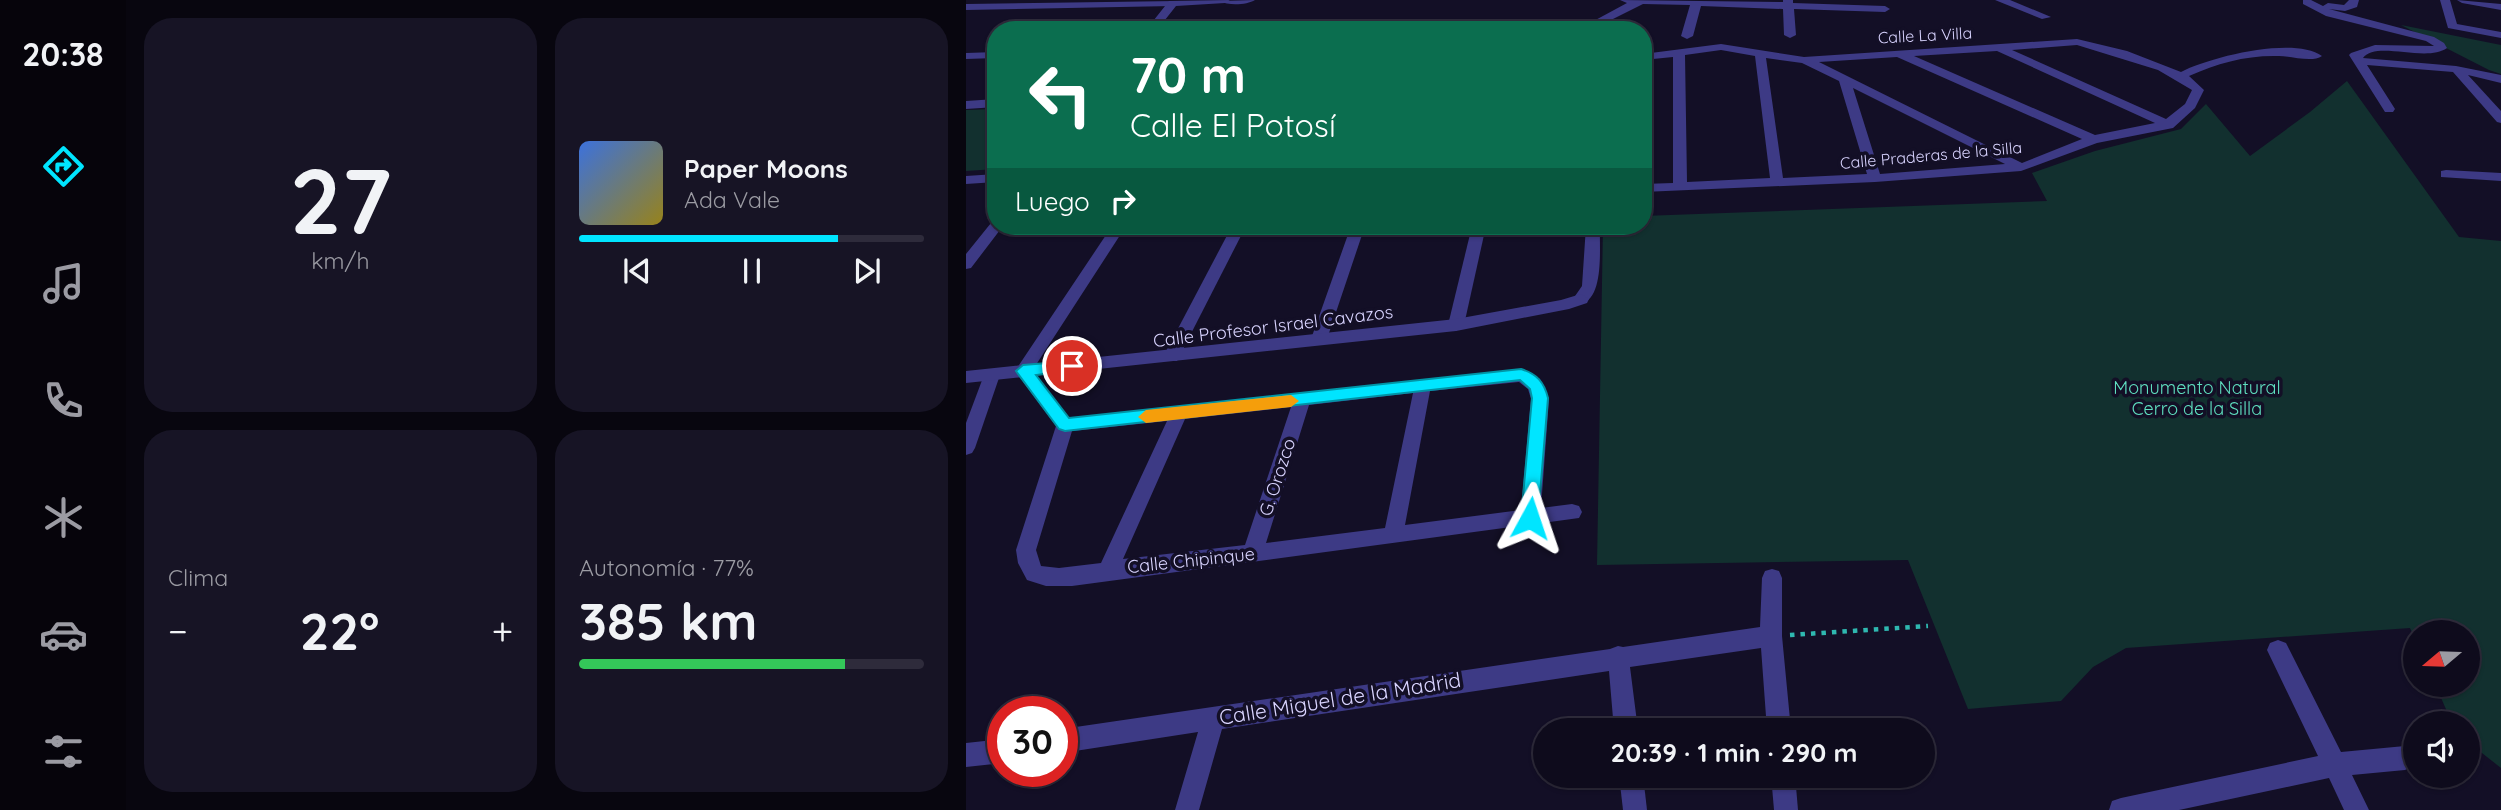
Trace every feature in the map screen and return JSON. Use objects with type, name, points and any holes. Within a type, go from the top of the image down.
[{"type":"street","points":[[966,7],[1250,0]]},
{"type":"street","points":[[1625,0],[1885,9]]},
{"type":"street","points":[[1599,21],[1642,0]]},
{"type":"street","points":[[2000,0],[2046,18]]},
{"type":"street","points":[[2445,0],[2450,24],[2454,27],[2501,35]]},
{"type":"street","points":[[2462,0],[2501,7]]},
{"type":"street","points":[[2302,1],[2351,4]]},
{"type":"street","points":[[2302,1],[2330,14],[2430,39],[2441,47],[2432,50],[2381,48],[2357,58]]},
{"type":"street","points":[[1158,21],[1173,3]]},
{"type":"street","points":[[1687,36],[1696,4]]},
{"type":"street","points":[[1788,4],[1790,34]]},
{"type":"street","name":"Calle La Villa","points":[[1652,56],[1721,47],[1804,60],[1895,52],[2086,43],[2181,75],[2195,84],[2198,90],[2190,109],[2168,125]]},
{"type":"street","points":[[1997,47],[2168,125]]},
{"type":"street","points":[[1679,51],[1681,186]]},
{"type":"street","points":[[1760,52],[1777,183]]},
{"type":"street","points":[[1895,52],[2093,139]]},
{"type":"street","points":[[2181,75],[2216,60],[2253,52],[2291,52],[2316,57]]},
{"type":"street","points":[[966,56],[987,55]]},
{"type":"street","points":[[2357,58],[2456,69],[2501,79]]},
{"type":"street","points":[[2357,58],[2389,109]]},
{"type":"street","points":[[1804,60],[2021,167]]},
{"type":"street","points":[[2456,69],[2501,119]]},
{"type":"street","points":[[1844,79],[1875,178]]},
{"type":"street","points":[[966,105],[987,104]]},
{"type":"street","name":"Calle Praderas de la Silla","points":[[1652,188],[1875,178],[2021,167],[2040,163],[2093,139],[2168,125]]},
{"type":"street","points":[[2446,174],[2501,177]]},
{"type":"street","points":[[966,180],[987,179]]},
{"type":"street","points":[[966,264],[989,235]]},
{"type":"street","points":[[1113,235],[1023,371],[1065,425],[1512,374],[1531,380],[1540,398],[1530,518]]},
{"type":"street","points":[[1171,357],[1234,235]]},
{"type":"street","points":[[1319,339],[1355,235]]},
{"type":"street","points":[[1456,325],[1477,235]]},
{"type":"street","name":"Calle Profesor Israel Cavazos","points":[[966,377],[1456,325],[1563,305],[1581,299],[1590,287],[1592,235]]},
{"type":"street","points":[[966,448],[992,374]]},
{"type":"street","points":[[1394,536],[1423,385]]},
{"type":"street","name":"G. Orozco","points":[[1252,554],[1302,400]]},
{"type":"street","points":[[1108,569],[1179,413]]},
{"type":"street","name":"Calle Chipinque","points":[[1065,425],[1026,550],[1028,563],[1034,574],[1046,578],[1572,512]]},
{"type":"street","points":[[1772,578],[1771,636],[1778,718]]},
{"type":"street","name":"Calle Miguel de la Madrid","points":[[1078,739],[1618,656],[1771,636]]},
{"type":"street","points":[[2278,650],[2357,810]]},
{"type":"street","points":[[1618,656],[1625,718]]},
{"type":"street","points":[[1187,810],[1214,718]]},
{"type":"street","points":[[966,755],[987,753]]},
{"type":"street","points":[[2121,810],[2334,765],[2403,758]]},
{"type":"street","points":[[1632,788],[1635,810]]},
{"type":"street","points":[[1784,788],[1786,810]]},
{"type":"path","points":[[1771,636],[1928,626]]},
{"type":"green space","points":[[2401,25],[2501,45],[2501,74],[2489,70]]},
{"type":"green space","name":"Monumento Natural Cerro de la Silla","points":[[2347,81],[2459,237],[2501,241],[2501,768],[2480,751],[2480,711],[2447,711],[2441,697],[2480,697],[2480,620],[2403,620],[2403,628],[2126,648],[2093,667],[2061,701],[1968,709],[1908,560],[1597,565],[1603,235],[1652,235],[1652,216],[2047,201],[2032,173],[2095,151],[2181,129],[2206,104],[2250,156]]},
{"type":"green space","points":[[987,109],[987,170],[966,171],[966,110]]},
{"type":"slow traffic","points":[[1146,417],[1291,401]]},
{"type":"route","points":[[1072,366],[1023,371],[1065,425],[1521,374],[1531,380],[1540,398],[1530,518]]}]
